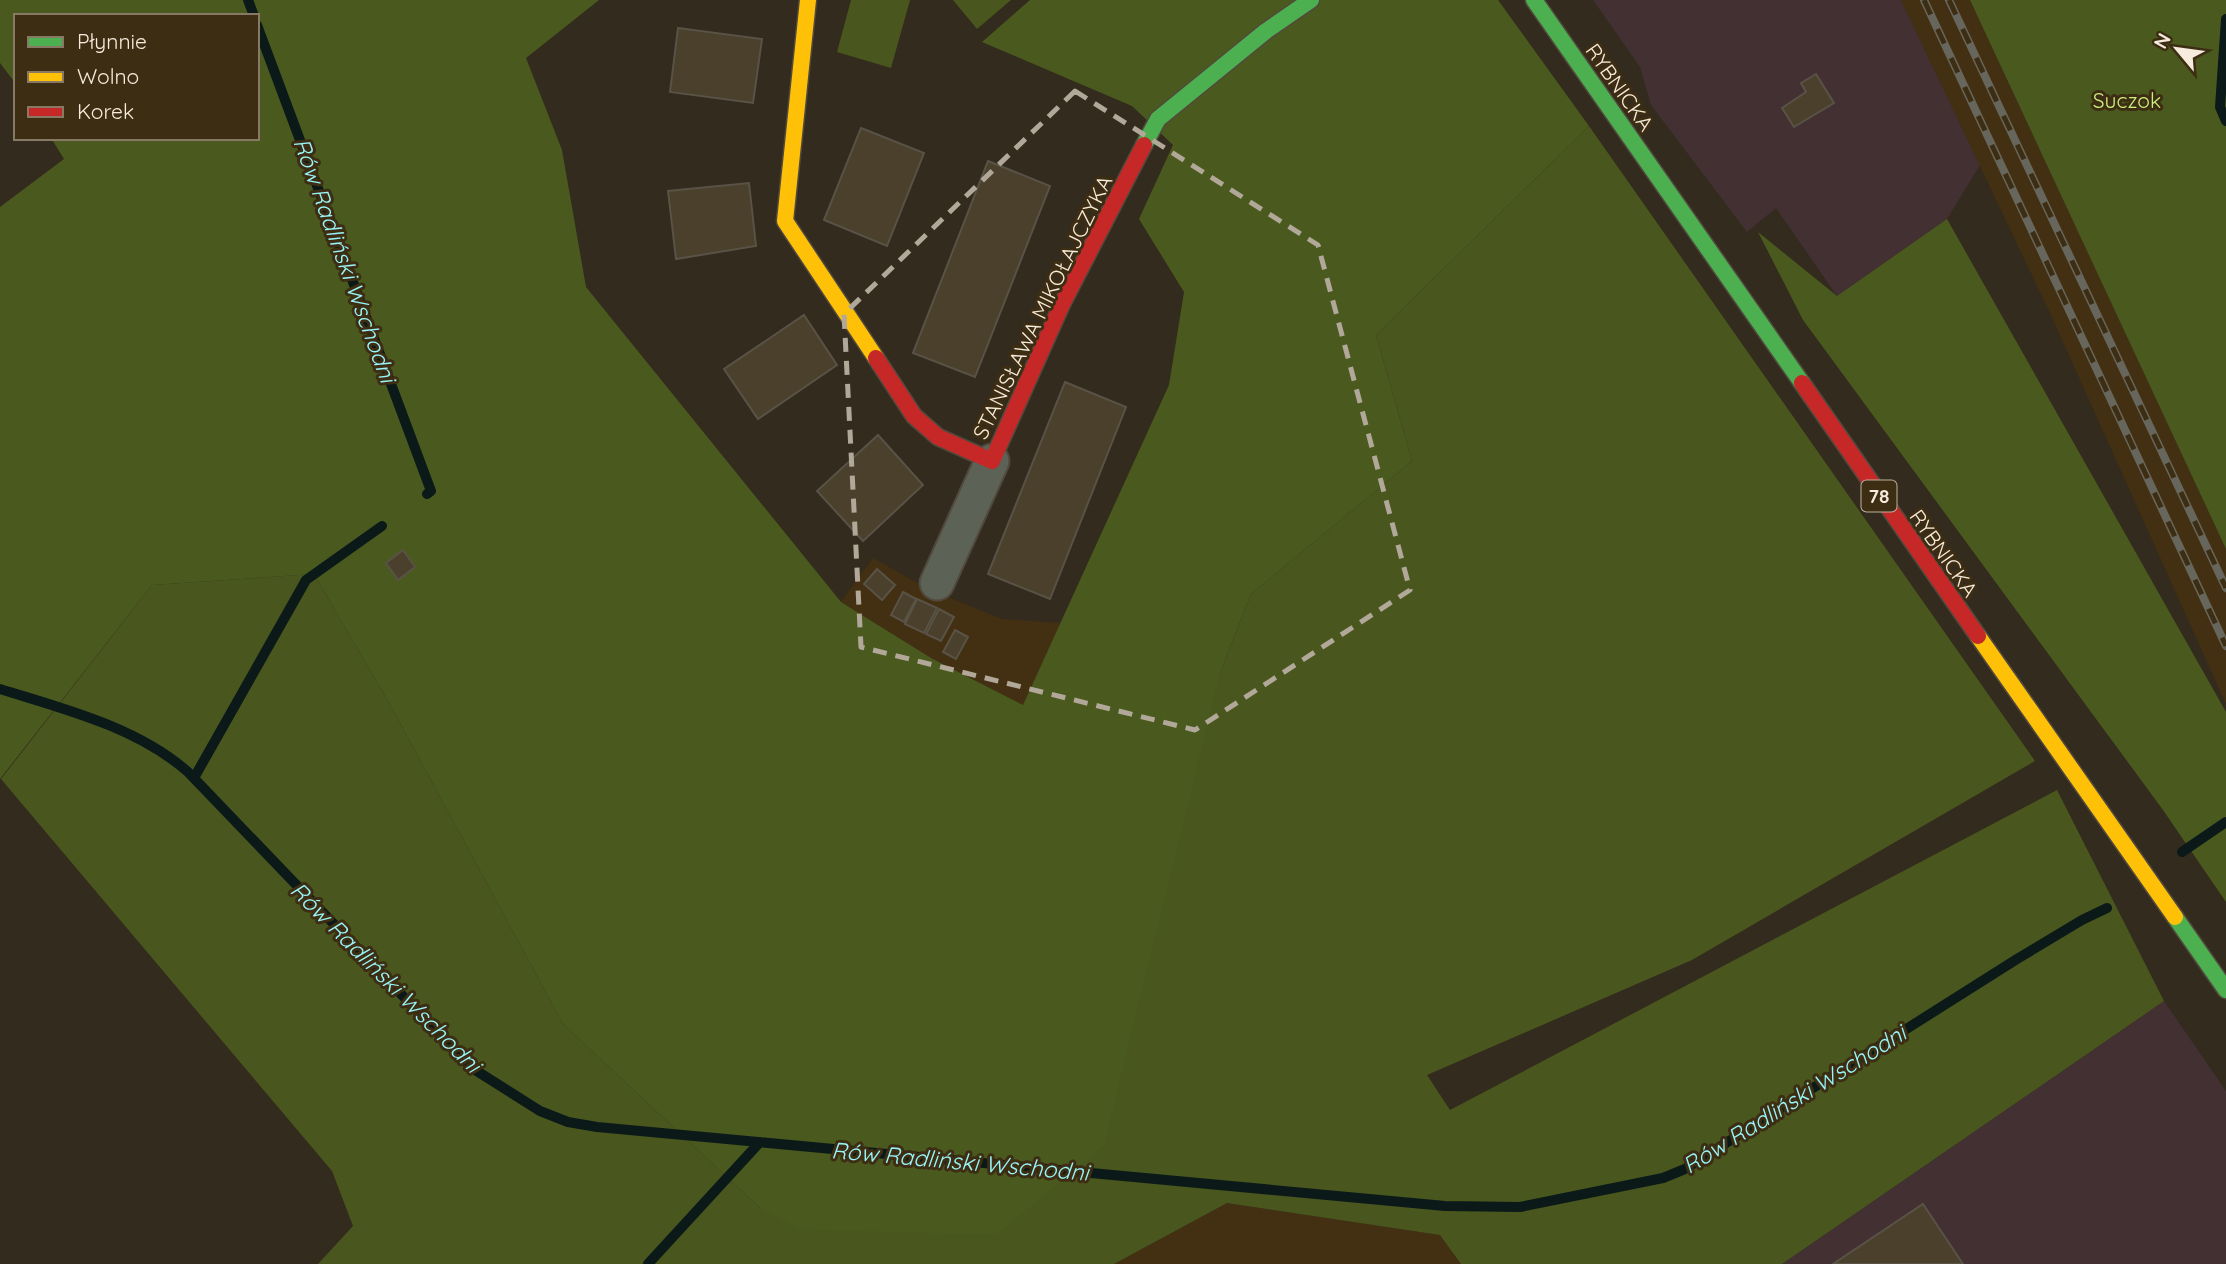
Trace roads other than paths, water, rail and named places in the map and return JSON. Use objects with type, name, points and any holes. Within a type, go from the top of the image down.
[{"type":"main road","name":"STANISŁAWA MIKOŁAJCZYKA","points":[[808,0],[785,221],[914,415],[937,437],[992,461],[1062,304],[1158,118],[1266,31],[1311,0]]},
{"type":"main road","name":"RYBNICKA","points":[[1534,0],[2226,990]]},
{"type":"street","points":[[937,583],[992,461]]},
{"type":"waterway","name":"Rów Radliński Wschodni","points":[[248,0],[253,14]]},
{"type":"waterway","points":[[2226,19],[2220,107],[2226,121]]},
{"type":"waterway","name":"Rów Radliński Wschodni","points":[[259,30],[431,491],[427,494]]},
{"type":"waterway","name":"Rów Radliński Wschodni","points":[[194,778],[306,580],[382,526]]},
{"type":"waterway","name":"Rów Radliński Wschodni","points":[[0,689],[99,721],[168,756],[188,772],[472,1068],[540,1111],[568,1122],[597,1127],[1445,1206],[1520,1207],[1663,1178],[1685,1169],[2017,959],[2107,908]]},
{"type":"waterway","name":"Rów Radliński Wschodni","points":[[2182,852],[2226,822]]},
{"type":"waterway","points":[[648,1264],[760,1142]]},
{"type":"railway","points":[[1924,0],[2226,646]]},
{"type":"railway","points":[[1949,0],[2226,588]]},
{"type":"park label","name":"Suczok","points":[[2127,100]]}]
